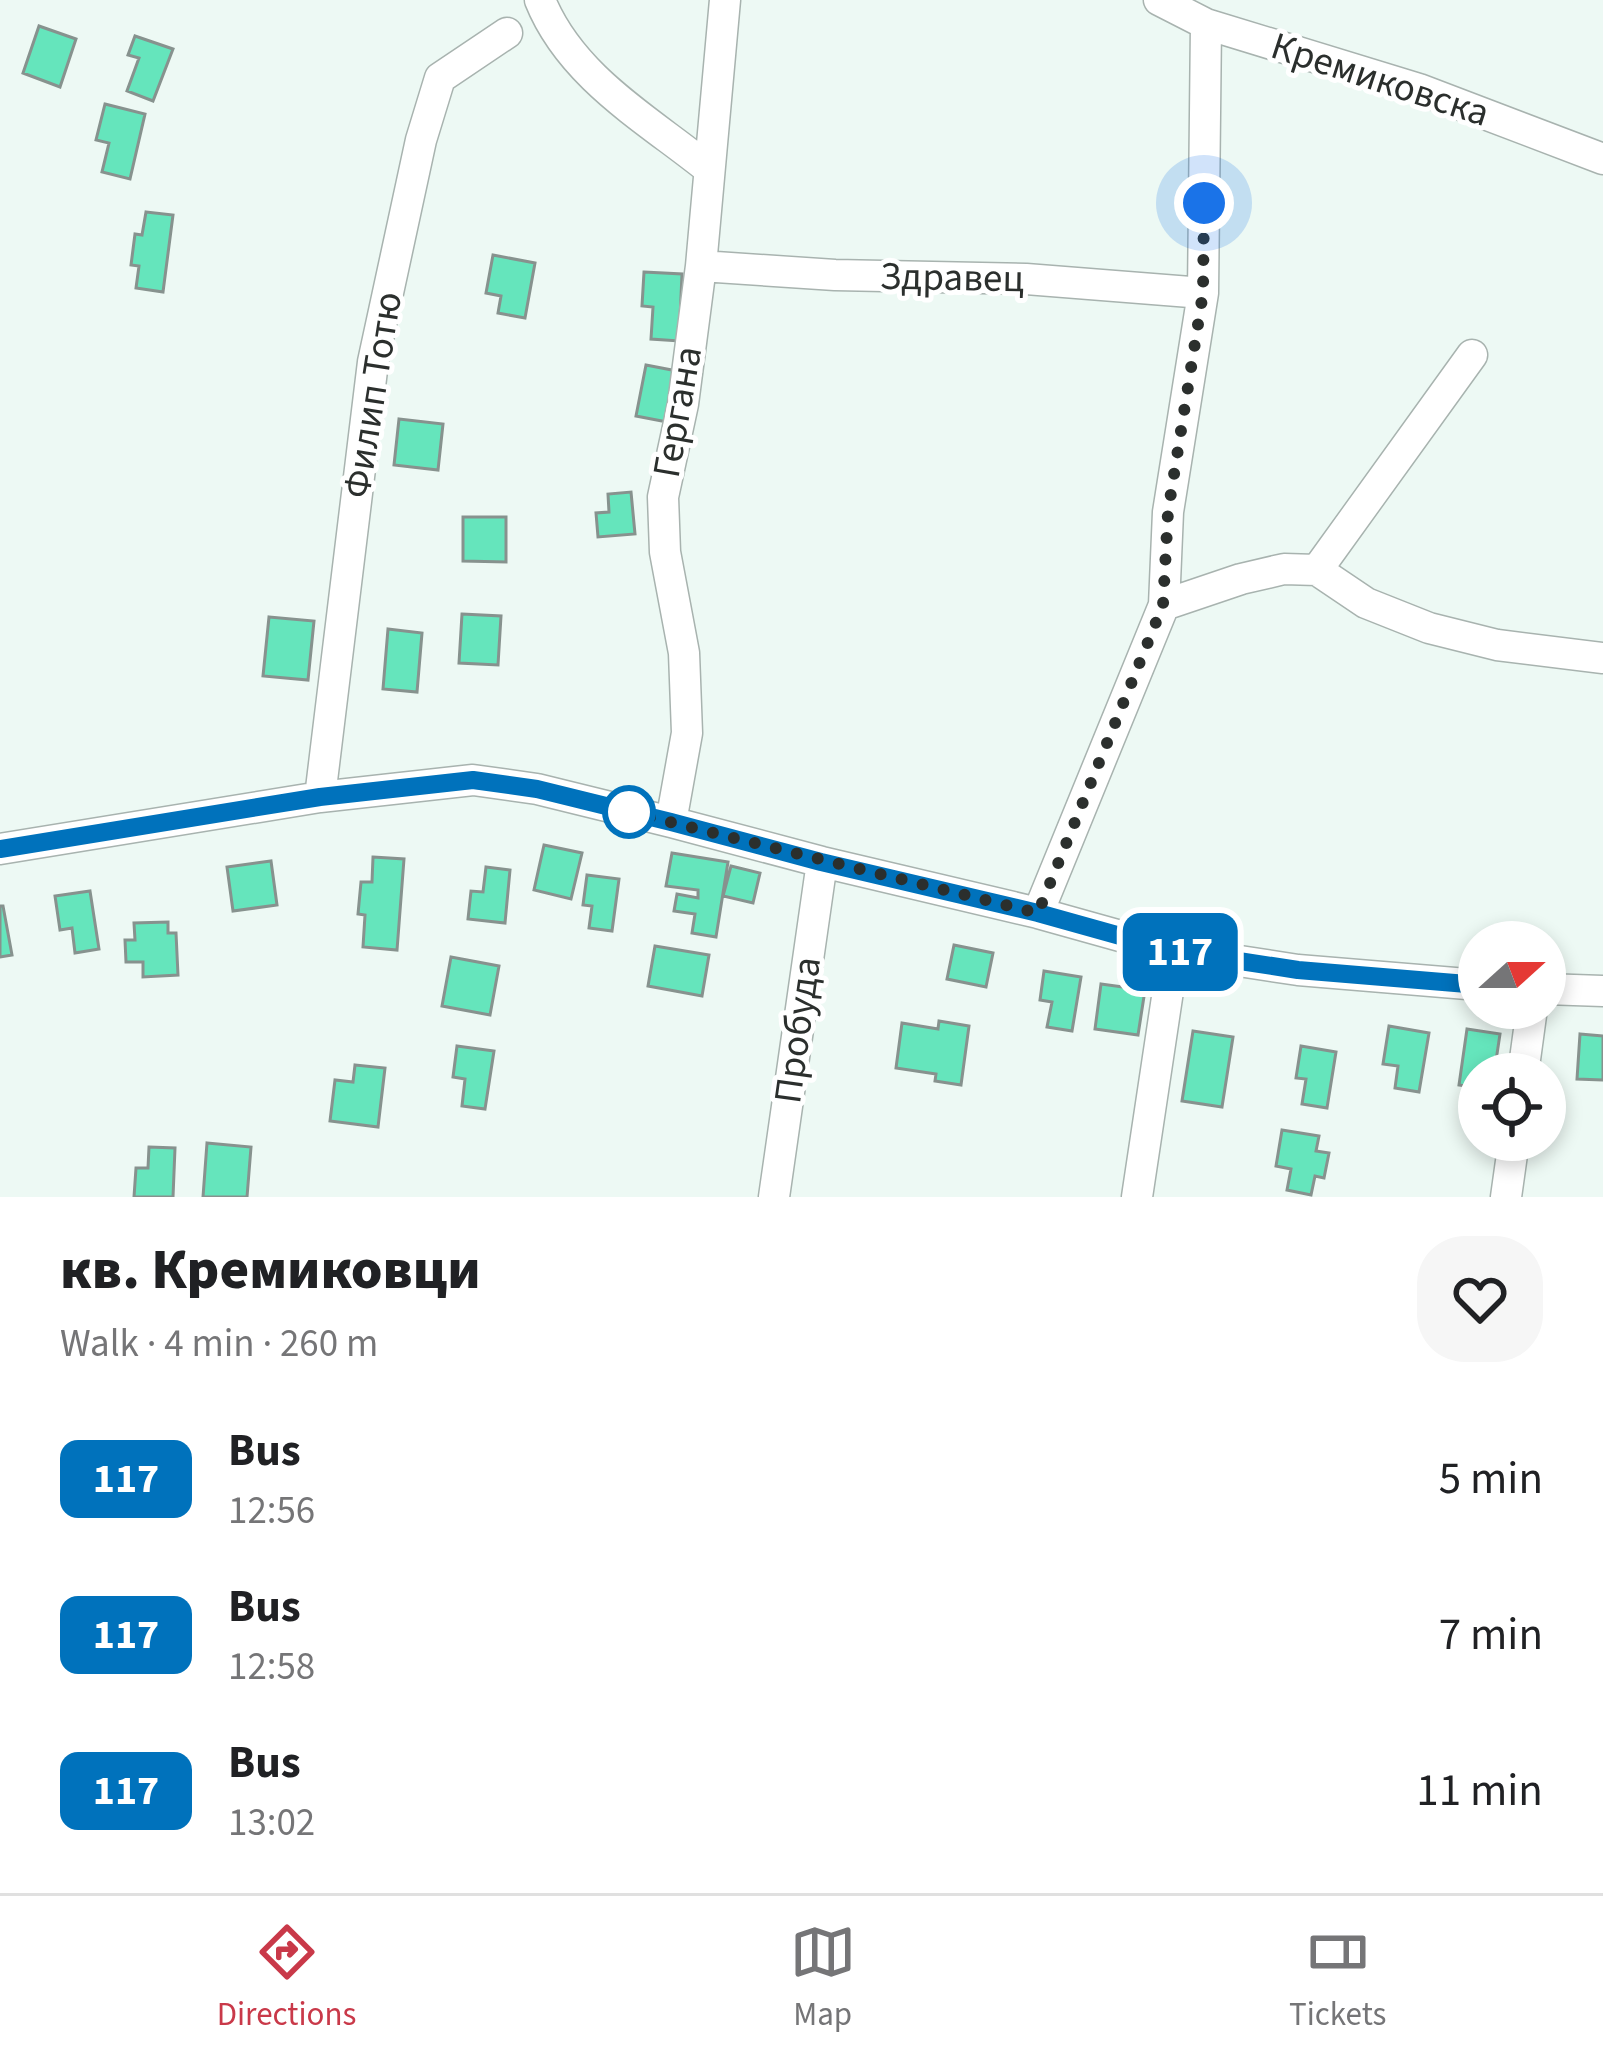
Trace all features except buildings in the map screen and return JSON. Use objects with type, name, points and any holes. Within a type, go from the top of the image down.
[{"type":"street","points":[[540,0],[570,56],[710,169]]},
{"type":"street","name":"Гергана","points":[[671,822],[687,734],[684,653],[665,552],[663,497],[682,404],[701,266],[725,0]]},
{"type":"street","name":"Кремиковска","points":[[1159,0],[1206,24],[1419,88],[1603,159]]},
{"type":"street","points":[[1038,913],[1163,605],[1168,512],[1203,293],[1206,24]]},
{"type":"street","name":"Филип Тотю","points":[[320,797],[373,362],[421,140],[440,79],[507,32]]},
{"type":"street","name":"Здравец","points":[[701,266],[835,275],[1026,279],[1203,293]]},
{"type":"street","points":[[1317,570],[1472,355]]},
{"type":"street","points":[[1163,605],[1284,569],[1317,570],[1366,603],[1429,628],[1497,645],[1603,658]]},
{"type":"street","points":[[0,849],[320,797],[473,780],[537,789],[1174,951],[1298,970],[1458,983]]},
{"type":"street","name":"Пробуда","points":[[774,1197],[821,862]]},
{"type":"street","points":[[1137,1197],[1174,951]]},
{"type":"street","points":[[1566,989],[1603,991]]},
{"type":"street","points":[[1506,1197],[1511,1161]]},
{"type":"bus line","name":"117","points":[[0,849],[320,797],[473,780],[537,789],[1174,951],[1298,970],[1458,983]]},
{"type":"route","points":[[629,812],[1038,913],[1163,605],[1168,512],[1203,293],[1204,203]]}]
